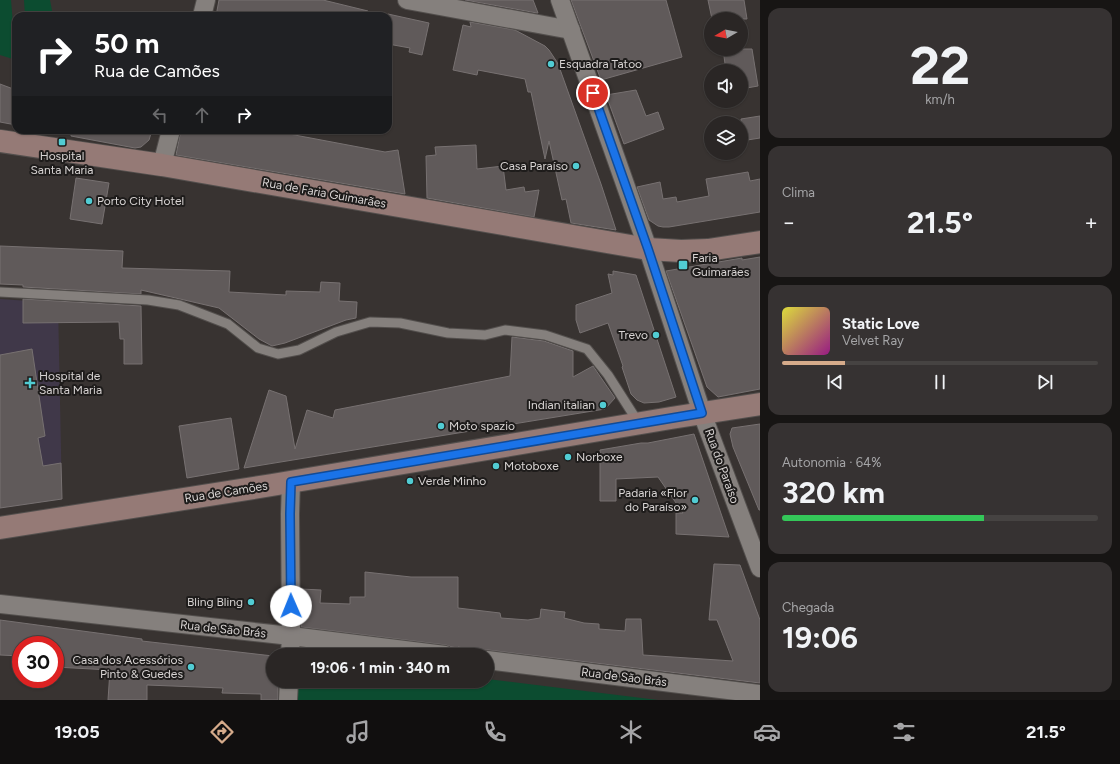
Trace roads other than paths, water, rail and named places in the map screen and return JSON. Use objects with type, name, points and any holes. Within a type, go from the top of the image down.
[{"type":"main road","name":"Rua de Faria Guimarães","points":[[0,141],[162,165],[648,249],[681,251],[708,250],[760,242]]},
{"type":"main road","name":"Rua de Camões","points":[[0,528],[291,482],[760,404]]},
{"type":"street","points":[[203,12],[206,0]]},
{"type":"street","points":[[407,0],[571,30]]},
{"type":"street","name":"Rua do Paraíso","points":[[560,0],[648,249],[702,413],[760,568]]},
{"type":"street","points":[[162,165],[170,134]]},
{"type":"street","points":[[290,648],[291,482]]},
{"type":"street","name":"Rua de São Brás","points":[[0,604],[388,648]]},
{"type":"street","name":"Rua de São Brás","points":[[494,661],[760,694]]},
{"type":"street","points":[[288,700],[289,688]]},
{"type":"lane","points":[[0,292],[148,300],[179,305],[228,324],[258,348],[278,354],[299,350],[336,332],[370,322],[400,323],[448,333],[485,335],[505,330],[545,335],[587,349],[608,375],[639,423]]},
{"type":"place","name":"Esquadra Tatoo","points":[[551,64]]},
{"type":"place","name":"Hospital Santa Maria","points":[[62,142]]},
{"type":"place","name":"Casa Paraíso","points":[[576,166]]},
{"type":"place","name":"Porto City Hotel","points":[[89,201]]},
{"type":"place","name":"Faria Guimarães","points":[[683,265]]},
{"type":"place","name":"Trevo","points":[[656,335]]},
{"type":"place","name":"Hospital de Santa Maria","points":[[30,383]]},
{"type":"place","name":"Indian italian","points":[[603,405]]},
{"type":"place","name":"Moto spazio","points":[[441,426]]},
{"type":"place","name":"Norboxe","points":[[568,457]]},
{"type":"place","name":"Motoboxe","points":[[496,466]]},
{"type":"place","name":"Verde Minho","points":[[410,481]]},
{"type":"place","name":"Padaria «Flor do Paraíso»","points":[[695,500]]},
{"type":"place","name":"Bling Bling","points":[[251,602]]},
{"type":"place","name":"Casa dos Acessórios Pinto & Guedes","points":[[191,667]]}]
